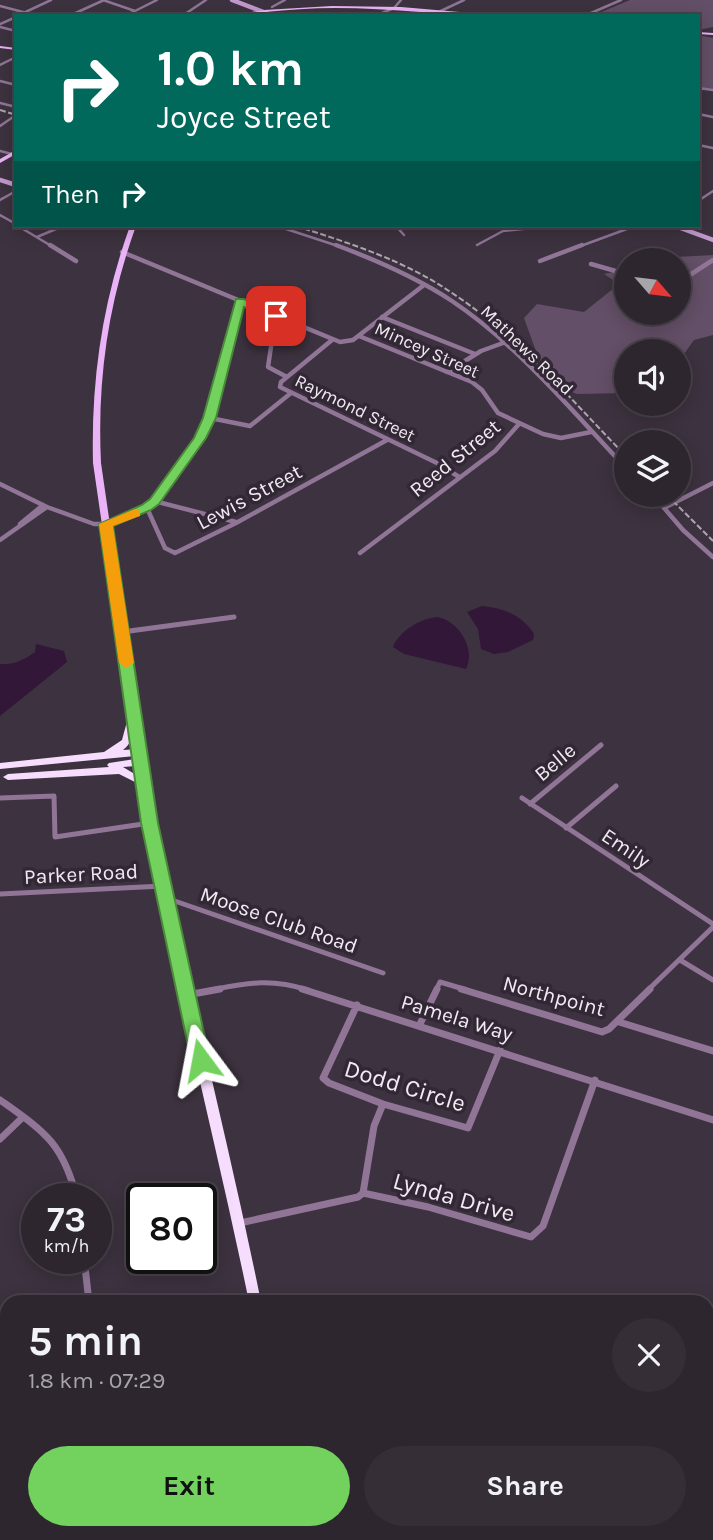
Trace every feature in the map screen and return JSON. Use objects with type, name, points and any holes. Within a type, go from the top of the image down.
[{"type":"highway","points":[[100,757],[125,743],[130,735],[130,722],[134,714]]},
{"type":"highway","points":[[0,766],[100,757],[140,757]]},
{"type":"highway","points":[[4,777],[140,757]]},
{"type":"highway","points":[[140,757],[163,886],[240,1223],[254,1295]]},
{"type":"highway","points":[[4,777],[121,771],[138,780],[145,788]]},
{"type":"main road","points":[[245,14],[272,7],[331,3],[478,14]]},
{"type":"main road","points":[[240,14],[331,4],[395,7]]},
{"type":"main road","points":[[440,11],[467,14]]},
{"type":"main road","points":[[132,228],[122,252],[113,292],[98,382],[96,423],[97,463],[140,757]]},
{"type":"street","points":[[21,14],[51,0]]},
{"type":"street","points":[[73,14],[104,0],[135,11]]},
{"type":"street","points":[[129,14],[157,0]]},
{"type":"street","points":[[185,14],[206,0]]},
{"type":"street","points":[[232,0],[241,1],[269,14]]},
{"type":"street","points":[[272,7],[285,0]]},
{"type":"street","points":[[379,14],[395,7],[401,0]]},
{"type":"street","points":[[434,14],[462,0]]},
{"type":"street","points":[[589,14],[621,0]]},
{"type":"street","points":[[0,8],[6,7],[32,14]]},
{"type":"street","points":[[22,228],[76,261]]},
{"type":"street","points":[[37,237],[58,228]]},
{"type":"street","name":"Mathews Road","points":[[283,228],[354,252],[424,285],[461,308],[503,343],[614,456]]},
{"type":"street","points":[[398,228],[404,235]]},
{"type":"street","points":[[477,245],[486,236],[511,228]]},
{"type":"street","points":[[540,261],[630,228]]},
{"type":"street","points":[[680,228],[713,240]]},
{"type":"street","points":[[122,252],[332,340],[345,342],[359,336],[424,285]]},
{"type":"street","points":[[691,274],[713,260]]},
{"type":"street","points":[[592,264],[614,270]]},
{"type":"street","points":[[0,484],[87,523],[106,524],[147,508],[200,438],[209,418],[240,301]]},
{"type":"street","points":[[382,317],[475,354]]},
{"type":"street","name":"Raymond Street","points":[[291,322],[272,340],[268,368],[287,377],[279,386],[439,464],[460,477]]},
{"type":"street","name":"Mincey Street","points":[[359,336],[477,385],[498,413],[519,424],[556,438],[591,432]]},
{"type":"street","points":[[287,377],[332,340]]},
{"type":"street","points":[[447,372],[475,354],[503,343]]},
{"type":"street","points":[[209,418],[250,426],[291,393]]},
{"type":"street","name":"Reed Street","points":[[360,552],[495,451],[519,424]]},
{"type":"street","name":"Lewis Street","points":[[147,508],[165,548],[170,553],[180,551],[387,440]]},
{"type":"street","points":[[713,483],[664,509],[713,557]]},
{"type":"street","points":[[154,501],[236,523]]},
{"type":"street","points":[[0,540],[45,506]]},
{"type":"street","points":[[0,530],[9,533]]},
{"type":"street","points":[[122,632],[234,617]]},
{"type":"street","name":"Belle","points":[[530,804],[601,745]]},
{"type":"street","points":[[566,828],[616,786]]},
{"type":"street","points":[[0,798],[54,796],[55,837],[150,823]]},
{"type":"street","name":"Emily","points":[[522,798],[713,925]]},
{"type":"street","name":"Parker Road","points":[[0,894],[163,886]]},
{"type":"street","name":"Moose Club Road","points":[[166,898],[383,973]]},
{"type":"street","name":"Northpoint","points":[[420,1024],[440,982],[602,1031],[619,1022],[713,925]]},
{"type":"street","points":[[680,960],[713,981]]},
{"type":"street","name":"Pamela Way","points":[[187,995],[270,981],[306,988],[713,1119]]},
{"type":"street","name":"Dodd Circle","points":[[357,1005],[323,1078],[329,1083],[383,1104],[468,1128],[473,1122],[500,1050]]},
{"type":"street","points":[[619,1022],[713,1051]]},
{"type":"street","name":"Lynda Drive","points":[[363,1193],[428,1207],[531,1237],[543,1226],[595,1080]]},
{"type":"street","points":[[0,1100],[57,1144],[67,1161],[73,1183]]},
{"type":"street","name":"Lynda Drive","points":[[240,1223],[358,1197],[363,1193],[374,1126],[383,1104]]},
{"type":"street","points":[[0,1139],[23,1117]]},
{"type":"street","points":[[86,1274],[88,1295]]},
{"type":"shaded area","points":[[630,0],[713,0],[713,27],[700,30],[700,14],[597,14]]},
{"type":"shaded area","points":[[700,35],[713,38],[713,89],[700,88]]},
{"type":"shaded area","points":[[713,255],[713,335],[694,340],[691,344],[691,339],[614,339],[614,393],[577,394],[547,382],[524,318],[537,304],[584,312],[614,288],[614,326],[691,326],[691,256]]},
{"type":"shaded area","points":[[614,272],[614,281],[604,274]]},
{"type":"shaded area","points":[[482,606],[518,617],[534,634],[533,640],[508,652],[494,654],[481,649],[478,629],[467,612]]},
{"type":"shaded area","points":[[438,617],[453,624],[464,637],[469,653],[466,669],[404,654],[393,647],[411,626]]},
{"type":"shaded area","points":[[36,644],[64,651],[67,662],[0,716],[0,664],[14,663],[27,657],[35,652]]},
{"type":"railway","points":[[0,110],[14,114]]},
{"type":"railway","points":[[302,228],[394,261],[431,280],[474,308],[520,348],[614,443]]},
{"type":"railway","points":[[679,507],[713,541]]},
{"type":"slow traffic","points":[[126,663],[106,524],[135,513]]},
{"type":"route","points":[[201,1060],[150,823],[106,524],[147,508],[164,490],[200,438],[209,418],[240,301],[276,316]]}]
